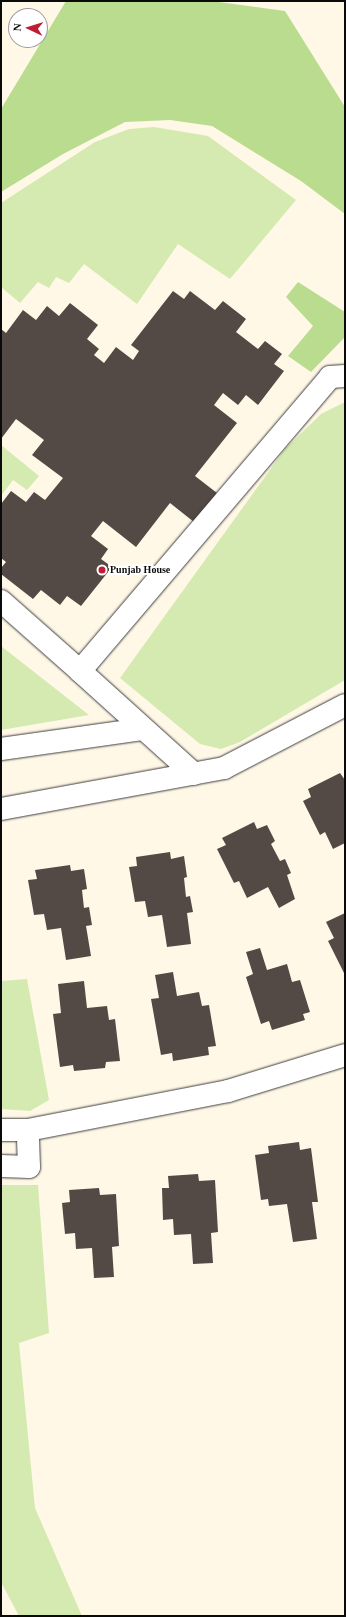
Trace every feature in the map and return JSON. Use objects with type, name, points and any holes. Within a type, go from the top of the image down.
[{"type":"street","points":[[80,671],[330,377],[345,376]]},
{"type":"street","points":[[1,601],[194,774]]},
{"type":"street","points":[[1,810],[224,768],[345,705]]},
{"type":"street","points":[[1,749],[144,729]]},
{"type":"street","points":[[1,1130],[28,1130],[228,1091],[345,1055]]},
{"type":"street","points":[[1,1166],[29,1167],[28,1130]]},
{"type":"green space","points":[[66,1],[211,1],[285,11],[345,107],[345,214],[301,181],[212,126],[170,120],[125,122],[63,154],[1,192],[1,109],[38,48],[48,48],[48,31]]},
{"type":"green space","points":[[154,127],[208,136],[296,200],[230,279],[178,244],[137,304],[84,264],[69,283],[56,277],[49,288],[38,282],[20,303],[1,287],[1,203],[95,142],[129,129]]},
{"type":"green space","points":[[298,282],[345,312],[345,337],[311,372],[288,356],[313,326],[286,297]]},
{"type":"green space","points":[[345,402],[345,680],[240,742],[221,749],[200,744],[120,678],[285,449],[321,414]]},
{"type":"green space","points":[[1,445],[39,476],[27,490],[13,480],[1,496]]},
{"type":"green space","points":[[1,646],[89,715],[1,730]]},
{"type":"green space","points":[[27,979],[49,1100],[30,1111],[1,1109],[1,981]]},
{"type":"green space","points":[[1,1185],[38,1185],[49,1333],[19,1343],[35,1508],[82,1616],[19,1616],[1,1582]]},
{"type":"building","points":[[173,291],[184,299],[190,291],[215,310],[223,301],[246,319],[236,332],[258,349],[265,341],[282,354],[274,364],[284,371],[258,405],[246,395],[238,405],[223,393],[214,405],[237,423],[195,476],[217,493],[194,522],[170,503],[136,547],[103,521],[91,536],[108,549],[101,559],[112,567],[81,606],[67,596],[60,605],[41,590],[33,599],[1,574],[1,568],[6,562],[1,558],[1,504],[11,491],[26,502],[34,492],[45,500],[63,478],[32,455],[44,440],[16,419],[1,439],[1,329],[6,333],[23,310],[36,320],[47,306],[59,316],[70,303],[98,325],[87,339],[99,349],[94,355],[104,363],[116,347],[133,360],[139,351],[131,345]]},
{"type":"building","points":[[340,773],[345,780],[345,843],[333,849],[325,832],[320,835],[303,801],[311,797],[308,789]]},
{"type":"building","points":[[254,822],[257,829],[267,825],[275,841],[271,844],[280,861],[285,859],[291,873],[287,875],[295,899],[279,908],[268,887],[247,898],[239,881],[234,883],[217,849],[226,845],[222,838]]},
{"type":"building","points":[[170,852],[171,859],[184,856],[187,877],[184,878],[186,897],[190,896],[193,912],[187,913],[191,944],[167,947],[162,915],[148,917],[145,901],[135,902],[129,867],[137,866],[136,857]]},
{"type":"building","points":[[70,865],[71,871],[84,869],[87,889],[82,890],[84,908],[89,907],[92,925],[86,926],[91,956],[66,960],[61,928],[47,930],[44,914],[34,915],[28,880],[37,879],[35,870]]},
{"type":"building","points":[[345,913],[345,975],[328,941],[334,938],[326,922]]},
{"type":"building","points":[[260,948],[267,970],[287,964],[292,982],[300,980],[310,1012],[303,1014],[305,1020],[272,1030],[269,1021],[261,1024],[246,977],[253,974],[246,952]]},
{"type":"building","points":[[173,972],[177,996],[199,992],[202,1006],[209,1005],[216,1046],[208,1047],[209,1055],[173,1061],[172,1053],[161,1055],[151,999],[159,998],[155,975]]},
{"type":"building","points":[[84,981],[87,1008],[107,1006],[109,1020],[115,1019],[120,1061],[106,1062],[105,1068],[74,1071],[73,1065],[60,1067],[53,1014],[61,1013],[58,984]]},
{"type":"building","points":[[299,1142],[300,1150],[311,1148],[318,1202],[312,1202],[317,1239],[293,1242],[287,1204],[269,1206],[268,1199],[261,1200],[255,1155],[269,1153],[268,1146]]},
{"type":"building","points":[[198,1174],[199,1181],[215,1180],[218,1232],[211,1233],[213,1263],[193,1264],[191,1234],[174,1235],[173,1219],[163,1220],[162,1188],[169,1188],[168,1176]]},
{"type":"building","points":[[99,1188],[100,1195],[116,1194],[119,1246],[112,1247],[114,1277],[94,1278],[92,1248],[76,1249],[75,1233],[65,1234],[62,1203],[70,1202],[69,1190]]},
{"type":"place","name":"Punjab House","points":[[102,570]]}]
